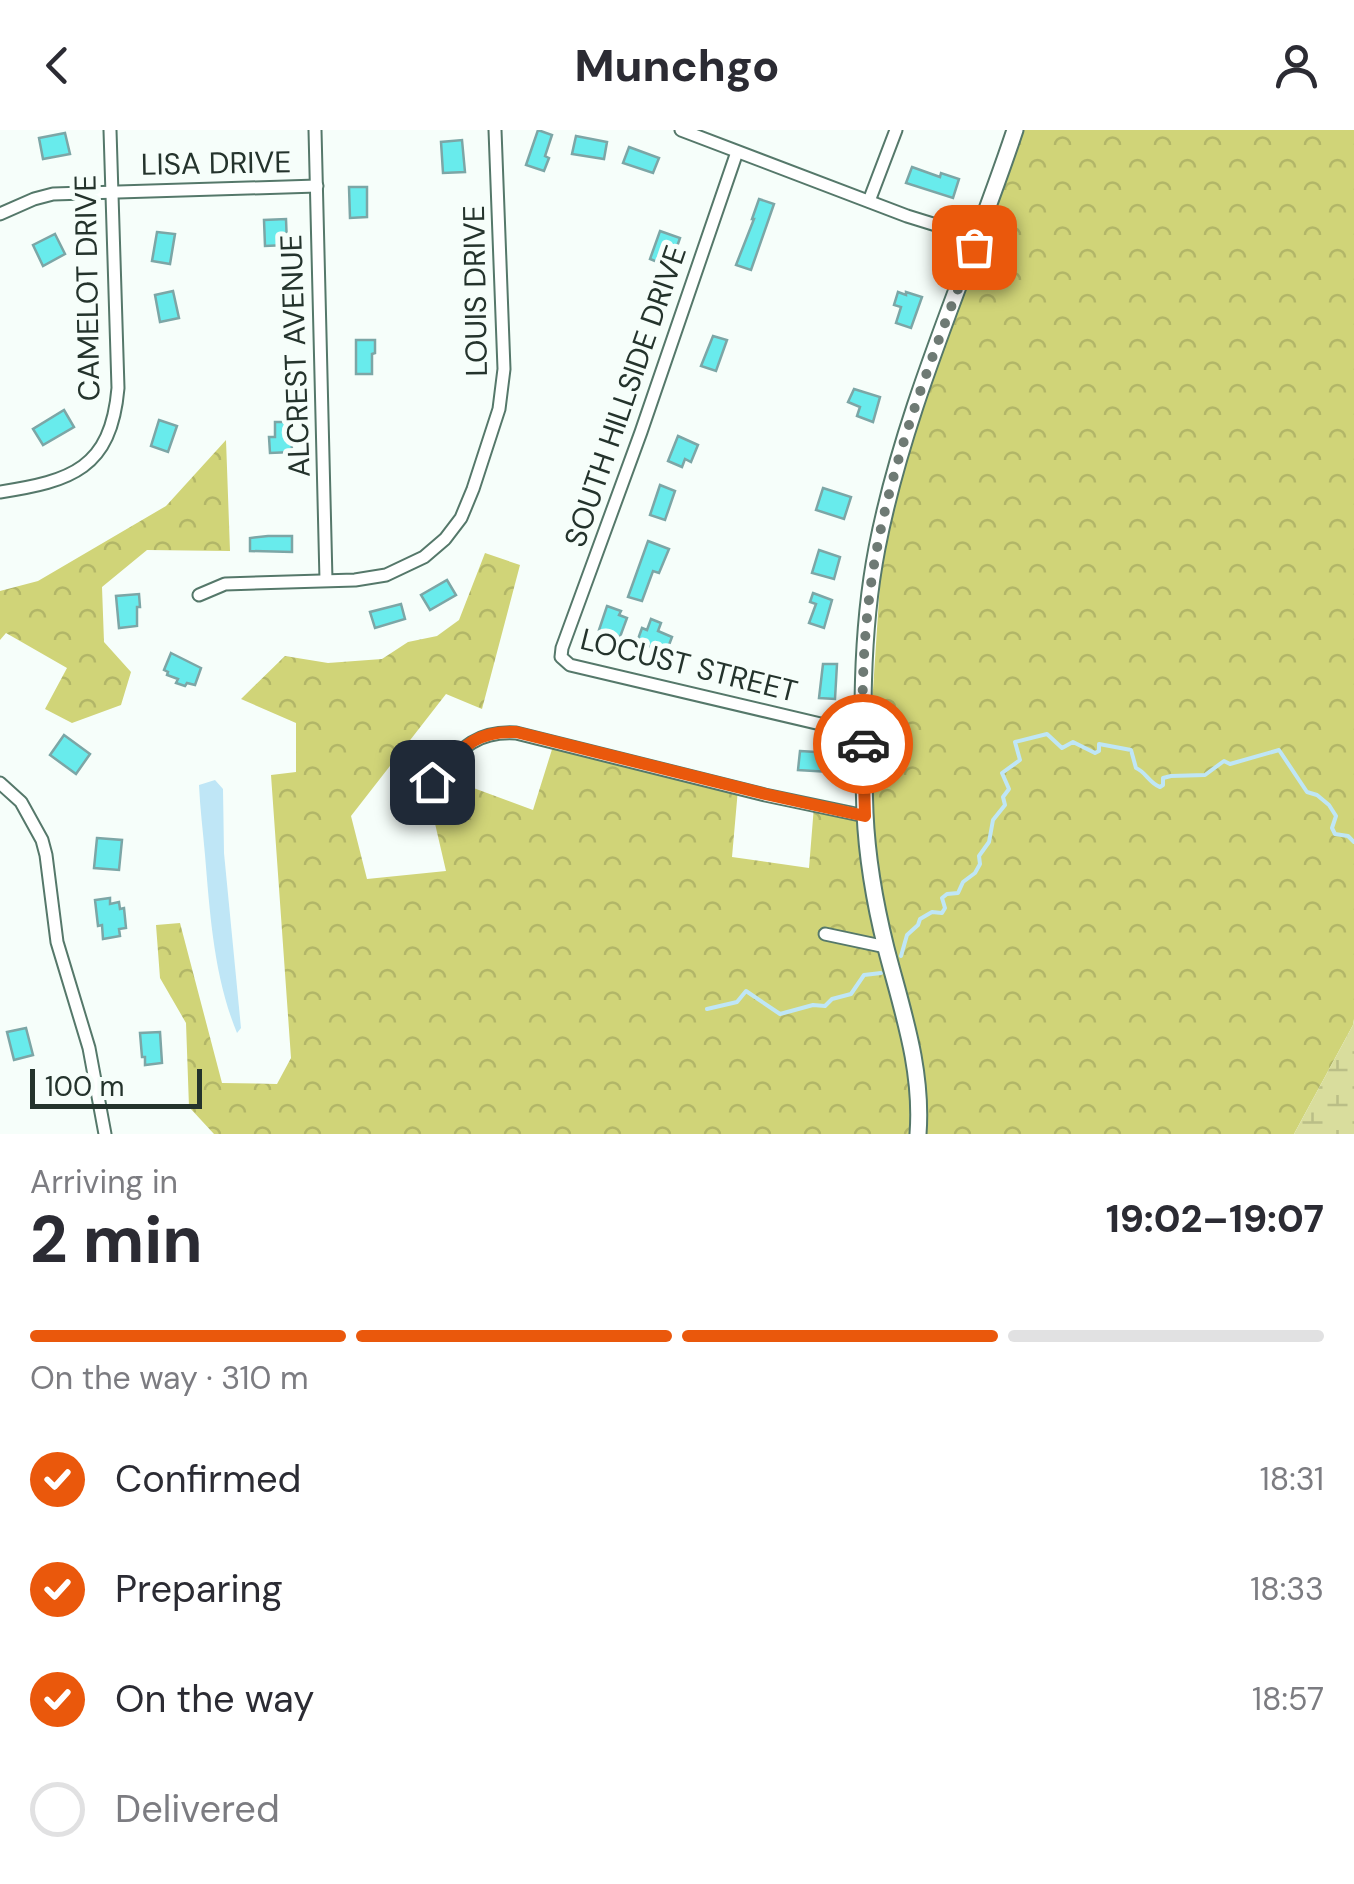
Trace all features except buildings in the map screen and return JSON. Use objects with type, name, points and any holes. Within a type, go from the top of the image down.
[{"type":"street","name":"CAMELOT DRIVE","points":[[0,492],[50,484],[77,471],[99,449],[112,423],[118,388],[110,130]]},
{"type":"street","name":"ALCREST AVENUE","points":[[315,130],[326,580]]},
{"type":"street","name":"LOUIS DRIVE","points":[[199,595],[225,584],[355,580],[386,575],[424,557],[461,518],[499,409],[504,369],[495,130]]},
{"type":"street","points":[[681,130],[906,216],[978,238]]},
{"type":"street","points":[[869,201],[896,130]]},
{"type":"street","points":[[918,1134],[916,1066],[872,880],[865,816],[867,620],[885,512],[932,358],[1014,130]]},
{"type":"street","name":"SOUTH HILLSIDE DRIVE","points":[[561,658],[737,152]]},
{"type":"street","name":"LISA DRIVE","points":[[0,214],[43,196],[316,186]]},
{"type":"street","name":"LOCUST STREET","points":[[561,658],[570,665],[863,734]]},
{"type":"street","points":[[424,790],[477,738],[495,732],[516,732],[865,816]]},
{"type":"street","points":[[0,784],[21,802],[42,840],[57,942],[89,1048],[105,1134]]},
{"type":"street","points":[[825,934],[886,948]]},
{"type":"green space","points":[[1007,130],[1354,130],[1354,1019],[1294,1134],[214,1134],[189,1107],[186,1023],[160,978],[156,925],[180,923],[222,1083],[277,1084],[291,1058],[271,775],[296,772],[296,723],[241,699],[285,656],[328,663],[382,659],[408,642],[437,636],[459,620],[485,553],[520,565],[482,709],[446,694],[351,816],[367,879],[446,871],[427,789],[441,776],[533,810],[554,743],[738,789],[732,857],[809,868],[814,806],[865,812],[884,522]]},
{"type":"green space","points":[[226,440],[230,551],[147,550],[102,587],[104,642],[131,672],[121,705],[72,723],[45,709],[67,668],[6,633],[0,640],[0,591],[38,581],[166,506]]},
{"type":"green space","points":[[1354,1019],[1354,1134],[1294,1134],[1353,1025]]},
{"type":"water","points":[[215,780],[223,789],[224,853],[241,1028],[237,1033],[214,946],[201,811],[199,785]]},
{"type":"waterway","points":[[901,956],[907,935],[920,919],[932,912],[942,913],[942,898],[958,893],[980,864],[979,856],[989,842],[993,820],[1005,805],[1003,797],[1009,789],[1002,773],[1020,760],[1015,742],[1047,734],[1062,748],[1073,742],[1095,753],[1099,744],[1131,750],[1136,768],[1160,787],[1163,778],[1205,775],[1224,761],[1230,764],[1279,750],[1307,792],[1329,805],[1336,816],[1332,828],[1335,834],[1348,836],[1354,842]]},
{"type":"waterway","points":[[707,1009],[737,1002],[746,991],[780,1014],[813,1005],[825,1006],[832,999],[851,994],[864,975],[881,973]]},
{"type":"way so far","points":[[863,744],[864,650],[880,536],[919,396],[974,247]]},
{"type":"route","points":[[432,782],[477,738],[495,732],[516,732],[865,816],[863,744]]}]
